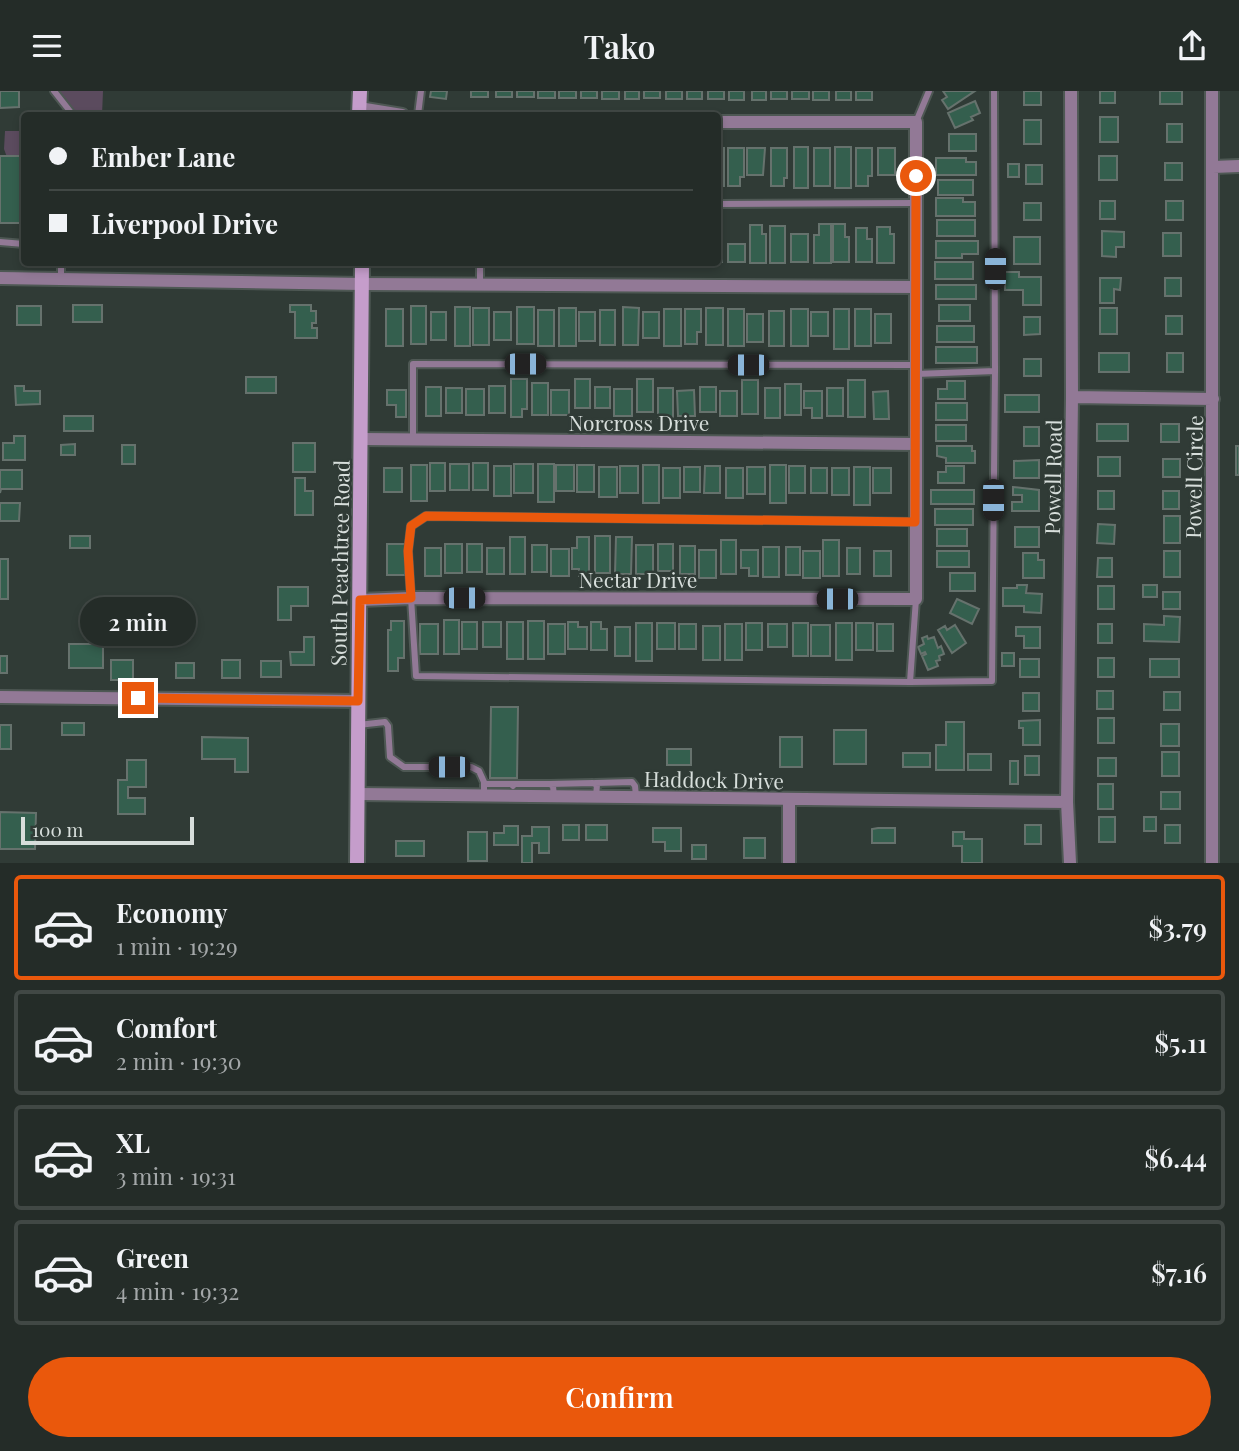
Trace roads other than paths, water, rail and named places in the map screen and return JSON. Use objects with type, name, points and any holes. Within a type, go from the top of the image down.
[{"type":"main road","points":[[359,91],[359,112]]},
{"type":"main road","name":"South Peachtree Road","points":[[357,863],[362,266]]},
{"type":"street","name":"Powell Road","points":[[1070,863],[1067,802],[1072,397],[1071,91]]},
{"type":"street","name":"Powell Circle","points":[[1212,91],[1212,863]]},
{"type":"street","points":[[721,123],[916,122],[916,599]]},
{"type":"street","points":[[1213,167],[1239,166]]},
{"type":"street","points":[[0,278],[362,284],[916,287]]},
{"type":"street","points":[[1072,397],[1213,400]]},
{"type":"street","name":"Norcross Drive","points":[[361,439],[916,444]]},
{"type":"street","name":"Nectar Drive","points":[[360,600],[916,599]]},
{"type":"street","points":[[0,697],[358,701]]},
{"type":"street","name":"Haddock Drive","points":[[359,794],[552,790],[596,796],[636,797],[1067,802]]},
{"type":"street","points":[[789,799],[789,863]]},
{"type":"lane","points":[[54,91],[71,112]]},
{"type":"lane","points":[[418,112],[421,91]]},
{"type":"lane","points":[[916,122],[929,91]]},
{"type":"lane","points":[[915,522],[426,516],[411,526],[408,551],[416,676],[992,681],[994,91]]},
{"type":"lane","points":[[721,204],[916,202]]},
{"type":"lane","points":[[0,242],[21,244]]},
{"type":"lane","points":[[61,266],[61,279]]},
{"type":"lane","points":[[480,266],[480,284]]},
{"type":"lane","points":[[414,440],[413,364],[995,371]]},
{"type":"lane","points":[[910,682],[916,599]]},
{"type":"lane","points":[[358,725],[385,722],[388,726],[390,757],[404,767],[471,767],[479,771],[484,790]]},
{"type":"lane","points":[[552,790],[593,783],[632,782],[636,797]]},
{"type":"lane","points":[[593,783],[597,785],[596,796]]}]
